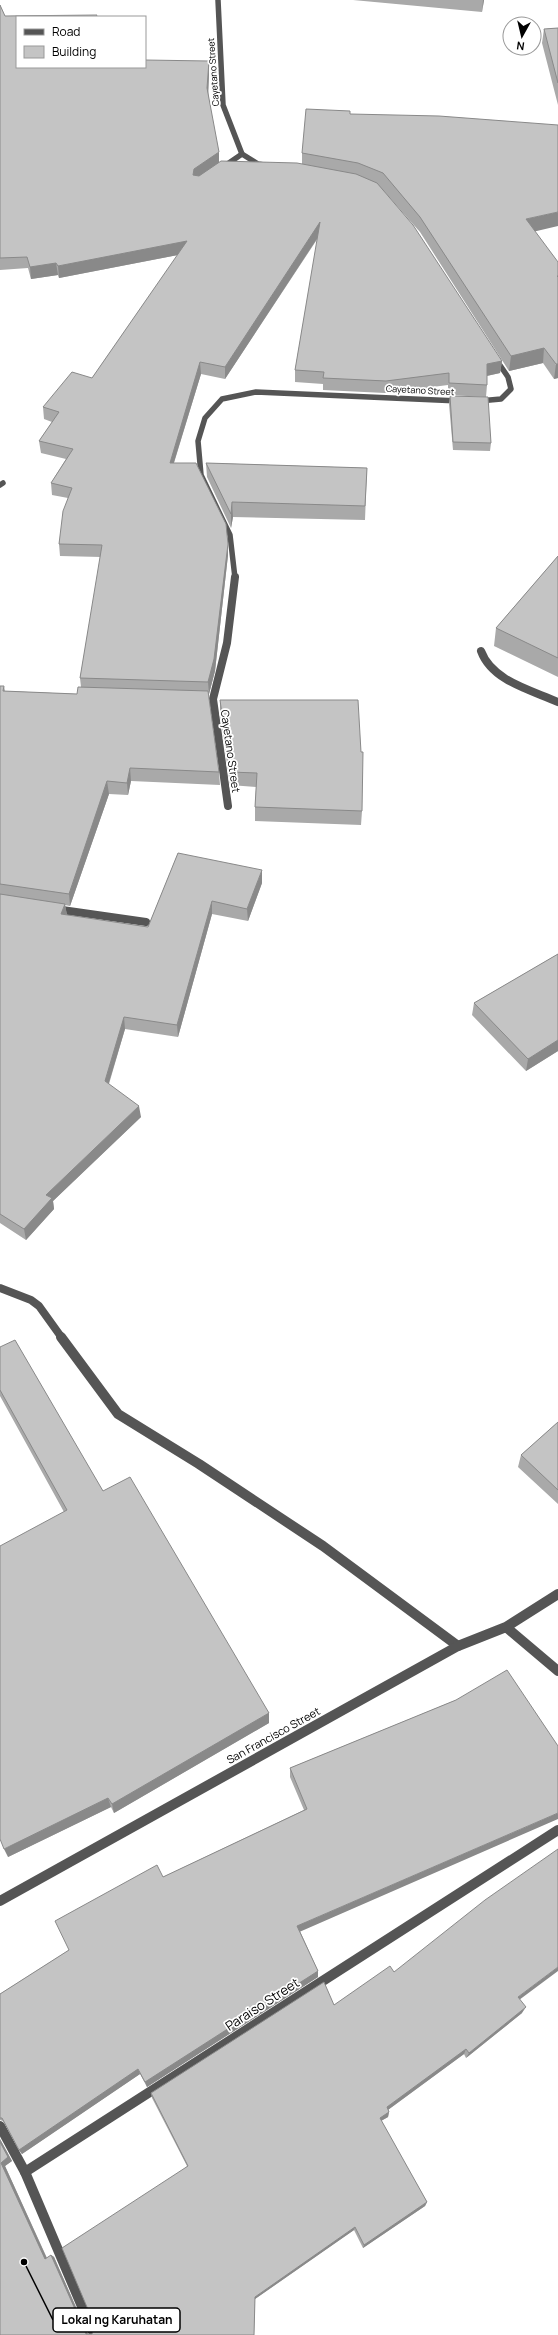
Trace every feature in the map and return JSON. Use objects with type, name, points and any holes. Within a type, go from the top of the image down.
[{"type":"street","name":"Cayetano Street","points":[[218,0],[223,105],[242,154]]},
{"type":"street","points":[[216,171],[242,154],[258,164],[273,167]]},
{"type":"street","points":[[475,402],[497,401],[506,396],[511,388],[508,377],[491,351]]},
{"type":"street","name":"Cayetano Street","points":[[228,806],[213,699],[227,643],[235,578],[230,535],[201,475],[198,440],[205,418],[222,400],[256,392],[467,401]]},
{"type":"street","points":[[481,651],[485,662],[495,673],[558,702]]},
{"type":"street","name":"Cayetano Street","points":[[205,699],[213,699]]},
{"type":"street","points":[[46,908],[146,922]]},
{"type":"street","points":[[0,1288],[39,1306],[118,1414],[199,1464],[323,1546],[458,1646]]},
{"type":"street","name":"San Francisco Street","points":[[0,1900],[458,1646],[506,1627],[558,1594]]},
{"type":"street","points":[[506,1627],[558,1671]]},
{"type":"street","name":"Paraiso Street","points":[[24,2172],[558,1830]]},
{"type":"street","points":[[0,2126],[24,2172],[92,2330]]},
{"type":"building","points":[[0,5],[5,16],[97,15],[16,16],[16,68],[146,68],[146,60],[209,61],[207,88],[219,152],[194,169],[193,175],[199,176],[221,161],[297,163],[356,174],[377,183],[413,225],[502,361],[487,364],[487,385],[449,383],[449,373],[386,381],[323,378],[324,372],[295,370],[320,222],[225,367],[200,362],[170,463],[196,463],[226,524],[228,544],[214,659],[208,682],[80,678],[102,545],[59,544],[63,511],[72,488],[51,483],[73,449],[39,441],[59,412],[43,407],[72,372],[92,378],[187,241],[58,266],[56,263],[30,267],[27,257],[0,258]]},
{"type":"building","points":[[558,28],[558,83],[544,29]]},
{"type":"building","points":[[306,109],[350,111],[350,114],[439,116],[558,125],[558,212],[526,219],[558,262],[558,364],[556,364],[544,348],[511,356],[420,217],[383,173],[358,163],[302,153]]},
{"type":"building","points":[[450,396],[488,397],[491,443],[453,442]]},
{"type":"building","points":[[206,463],[367,468],[365,506],[232,502],[231,514]]},
{"type":"building","points":[[558,556],[558,658],[496,628]]},
{"type":"building","points":[[0,686],[4,686],[3,691],[77,694],[78,687],[208,691],[219,772],[130,768],[127,783],[107,781],[69,894],[0,884]]},
{"type":"building","points":[[220,700],[358,700],[361,752],[363,752],[362,811],[255,807],[257,773],[230,772]]},
{"type":"building","points":[[178,853],[262,870],[247,909],[212,901],[177,1025],[124,1017],[105,1081],[139,1106],[46,1195],[52,1198],[24,1229],[0,1214],[0,894],[65,904],[61,914],[148,927]]},
{"type":"building","points":[[558,954],[558,1040],[528,1059],[474,1003]]},
{"type":"building","points":[[15,1340],[103,1491],[130,1477],[269,1713],[112,1804],[108,1798],[4,1849],[0,1839],[0,1546],[67,1510],[0,1390],[0,1347]]},
{"type":"building","points":[[558,1422],[558,1490],[521,1455]]},
{"type":"building","points":[[507,1670],[558,1746],[558,1813],[297,1926],[318,1971],[145,2082],[138,2069],[19,2150],[2,2118],[0,2118],[0,1994],[69,1950],[55,1921],[157,1865],[163,1877],[307,1809],[290,1768],[456,1700]]},
{"type":"building","points":[[558,1849],[558,1967],[518,1997],[526,2007],[469,2053],[466,2049],[387,2107],[389,2112],[380,2118],[427,2202],[364,2245],[355,2227],[255,2297],[254,2335],[0,2335],[0,2142],[8,2157],[1,2163],[45,2259],[51,2255],[86,2334],[92,2334],[95,2326],[62,2248],[188,2166],[151,2093],[324,1982],[334,2005],[390,1966],[394,1972],[485,1900]]},
{"type":"place","name":"Lokal ng Karuhatan","points":[[24,2262]]}]
